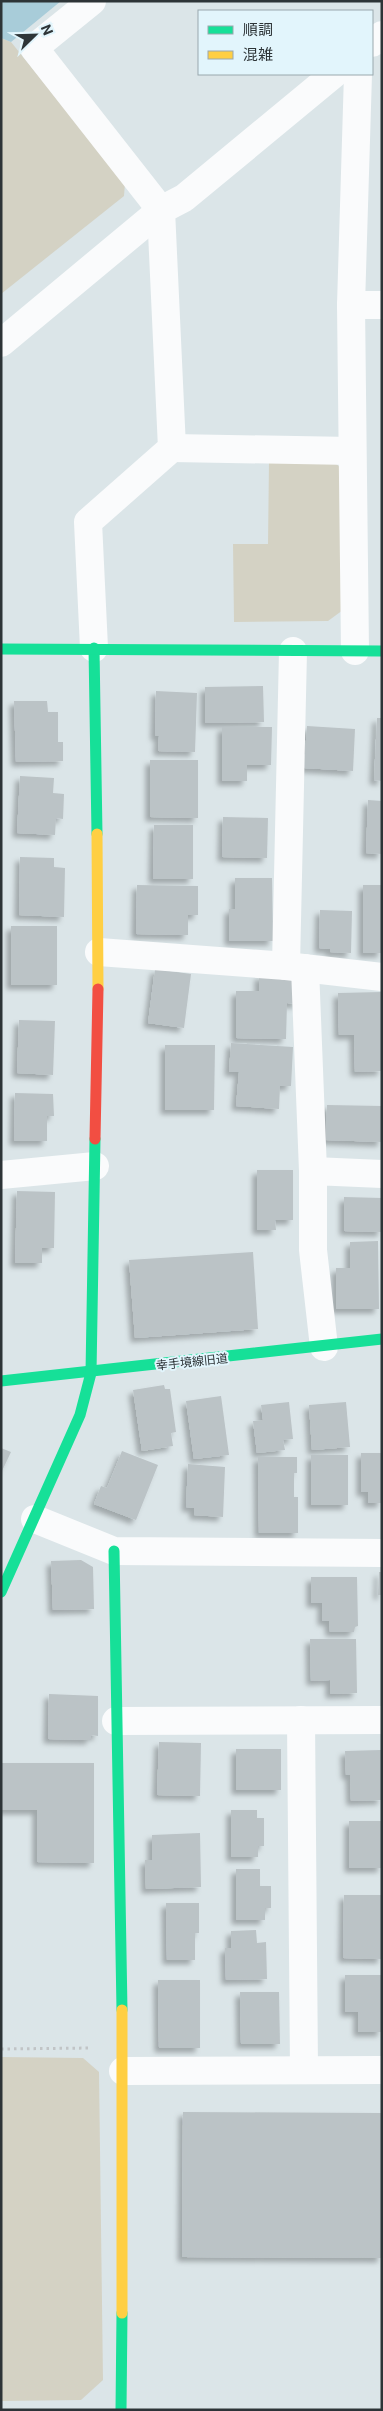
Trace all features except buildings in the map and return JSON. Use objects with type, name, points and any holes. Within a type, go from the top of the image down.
[{"type":"street","points":[[92,1],[34,48],[161,210],[172,448]]},
{"type":"street","points":[[1,343],[161,210],[184,198],[333,75]]},
{"type":"street","points":[[355,651],[351,305],[358,75]]},
{"type":"street","points":[[351,305],[382,305]]},
{"type":"street","points":[[1,1592],[80,1415],[91,1373],[99,952],[94,648],[88,522],[172,448],[352,451]]},
{"type":"street","points":[[1,649],[382,651]]},
{"type":"street","points":[[293,651],[296,967],[313,1171],[313,1250],[324,1347]]},
{"type":"street","points":[[99,952],[296,967],[382,977]]},
{"type":"street","points":[[1,1175],[95,1166]]},
{"type":"street","points":[[313,1171],[382,1174]]},
{"type":"street","name":"幸手境線旧道","points":[[1,1381],[91,1373],[382,1339]]},
{"type":"street","points":[[35,1519],[114,1551],[382,1553]]},
{"type":"street","points":[[114,1551],[122,2060],[121,2410]]},
{"type":"street","points":[[301,1720],[304,2070]]},
{"type":"street","points":[[116,1721],[382,1720]]},
{"type":"street","points":[[122,2060],[304,2070],[382,2070]]},
{"type":"path","points":[[1,2049],[122,2060]]},
{"type":"shaded area","points":[[1,38],[11,42],[125,183],[124,196],[1,294]]},
{"type":"shaded area","points":[[269,461],[333,461],[342,469],[343,610],[328,621],[234,622],[233,544],[268,544]]},
{"type":"shaded area","points":[[1,2057],[83,2058],[99,2072],[103,2380],[81,2400],[1,2401]]},
{"type":"water","points":[[1,1],[61,1],[11,42],[1,38]]},
{"type":"traffic: fast","points":[[94,648],[97,834]]},
{"type":"traffic: fast","points":[[1,649],[382,651]]},
{"type":"traffic: fast","points":[[1,1592],[80,1415],[91,1373],[95,1139]]},
{"type":"traffic: fast","points":[[1,1381],[382,1339]]},
{"type":"traffic: fast","points":[[114,1551],[122,2010]]},
{"type":"traffic: fast","points":[[121,2410],[122,2313]]},
{"type":"traffic: slow","points":[[97,834],[98,989]]},
{"type":"traffic: slow","points":[[122,2010],[122,2313]]},
{"type":"traffic: jam","points":[[95,1139],[98,989]]}]
